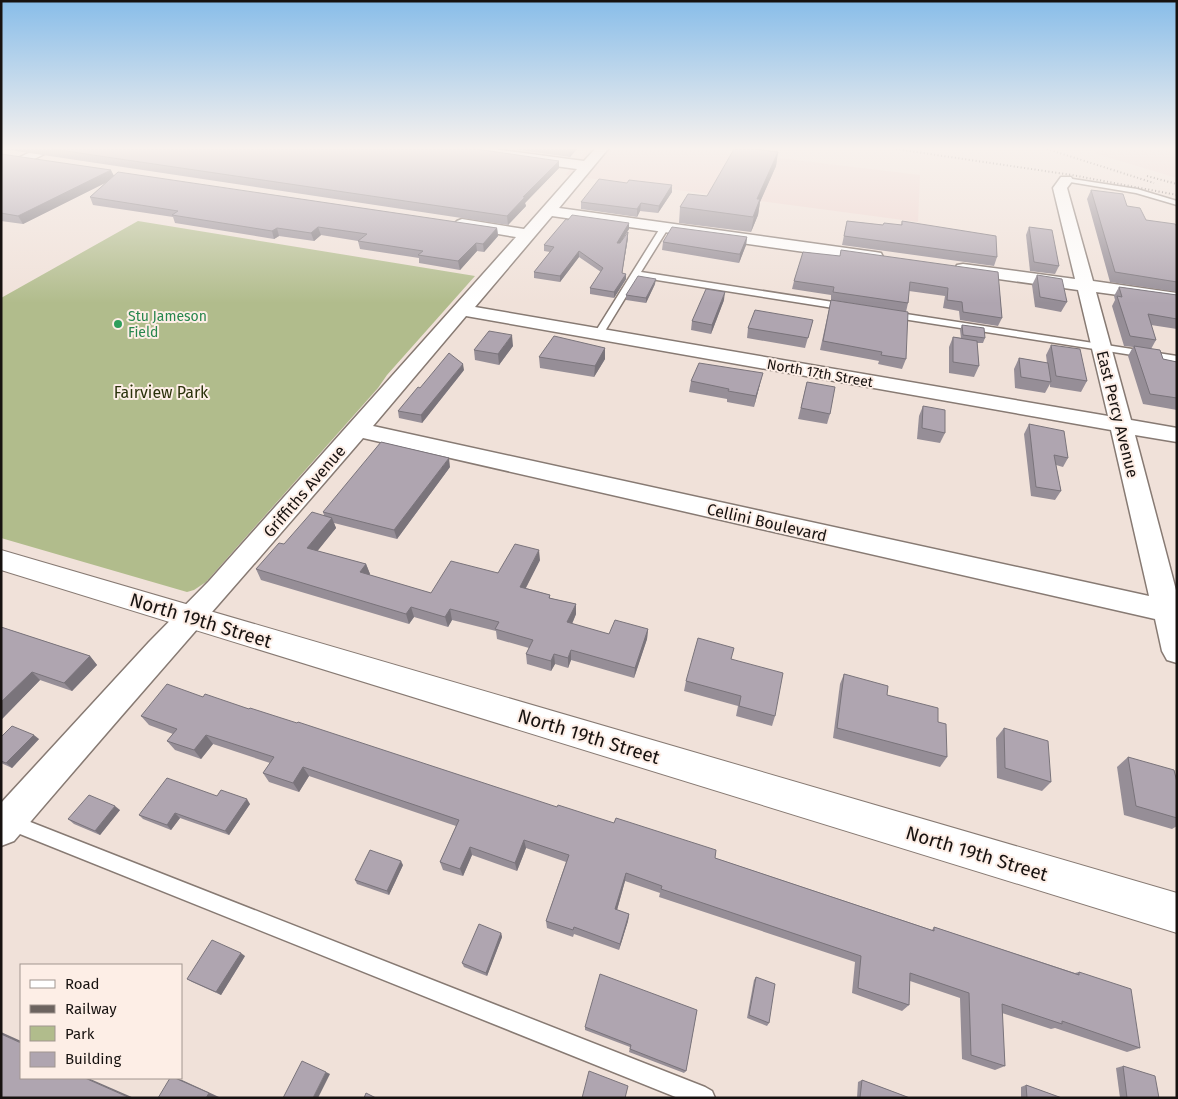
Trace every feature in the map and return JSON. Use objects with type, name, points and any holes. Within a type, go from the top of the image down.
[{"type":"street","name":"Griffiths Avenue","points":[[3,823],[192,617],[558,200]]},
{"type":"street","name":"East Percy Avenue","points":[[1063,200],[1102,347],[1120,425],[1172,612],[1177,651]]},
{"type":"street","points":[[549,211],[887,258]]},
{"type":"street","points":[[450,222],[528,234]]},
{"type":"street","points":[[945,266],[1177,298]]},
{"type":"street","name":"North 17th Street","points":[[462,310],[1177,435]]},
{"type":"street","name":"Cellini Boulevard","points":[[358,430],[1172,612]]},
{"type":"street","name":"North 19th Street","points":[[1,560],[1177,913]]},
{"type":"lane","points":[[599,334],[665,227]]},
{"type":"lane","points":[[635,274],[858,309]]},
{"type":"lane","points":[[887,314],[1177,359]]},
{"type":"lane","points":[[3,823],[704,1098]]},
{"type":"shaded area","points":[[755,200],[919,200],[918,222]]},
{"type":"green space","name":"Fairview Park","points":[[138,221],[475,276],[206,582],[187,592],[1,538],[1,298]]},
{"type":"building","points":[[1,200],[50,200],[18,216],[1,213]]},
{"type":"building","points":[[111,200],[309,200],[497,228],[483,244],[476,243],[458,261],[418,255],[423,251],[358,241],[367,234],[318,227],[311,233],[277,228],[272,231],[172,215],[178,211]]},
{"type":"building","points":[[400,200],[522,200],[507,216]]},
{"type":"building","points":[[582,200],[663,200],[659,206],[641,203],[637,209],[581,202]]},
{"type":"building","points":[[684,200],[759,200],[753,217],[680,207]]},
{"type":"building","points":[[1094,200],[1125,200],[1127,206],[1140,208],[1146,220],[1175,224],[1177,227],[1177,282],[1115,272]]},
{"type":"building","points":[[572,215],[629,223],[617,243],[620,243],[628,232],[622,273],[626,274],[614,292],[590,288],[603,268],[579,251],[560,276],[534,272],[554,247],[544,245],[566,219],[568,220]]},
{"type":"building","points":[[847,221],[902,225],[902,221],[996,236],[997,257],[844,236]]},
{"type":"building","points":[[672,227],[747,237],[740,254],[738,254],[663,242]]},
{"type":"building","points":[[1029,227],[1052,230],[1059,266],[1034,262]]},
{"type":"building","points":[[841,250],[998,272],[1002,318],[963,312],[962,302],[947,300],[948,288],[910,282],[908,303],[833,292],[834,287],[794,281],[803,252],[840,256]]},
{"type":"building","points":[[1037,275],[1062,279],[1067,302],[1040,297]]},
{"type":"building","points":[[638,276],[656,279],[646,298],[626,295]]},
{"type":"building","points":[[1119,287],[1177,295],[1177,319],[1148,314],[1156,340],[1130,336],[1117,296],[1122,297]]},
{"type":"building","points":[[706,289],[725,292],[712,325],[692,321]]},
{"type":"building","points":[[831,300],[908,312],[906,359],[881,355],[882,352],[823,341]]},
{"type":"building","points":[[755,310],[813,320],[808,338],[748,328]]},
{"type":"building","points":[[962,325],[984,328],[985,338],[963,335]]},
{"type":"building","points":[[489,331],[512,335],[498,354],[474,350]]},
{"type":"building","points":[[554,336],[605,348],[595,366],[539,357]]},
{"type":"building","points":[[953,337],[977,341],[979,366],[953,362]]},
{"type":"building","points":[[1051,345],[1080,349],[1087,381],[1056,376]]},
{"type":"building","points":[[1134,346],[1160,350],[1163,359],[1177,362],[1177,398],[1150,394]]},
{"type":"building","points":[[449,353],[463,364],[421,415],[398,411],[418,387],[420,388]]},
{"type":"building","points":[[1019,358],[1048,363],[1051,382],[1021,377]]},
{"type":"building","points":[[699,363],[763,373],[756,396],[691,381]]},
{"type":"building","points":[[807,382],[835,387],[830,414],[801,408]]},
{"type":"building","points":[[923,406],[945,410],[945,433],[922,428]]},
{"type":"building","points":[[1029,424],[1064,431],[1068,458],[1054,455],[1061,491],[1036,487]]},
{"type":"building","points":[[381,442],[449,458],[394,530],[323,512]]},
{"type":"building","points":[[312,512],[332,518],[307,548],[366,564],[360,572],[431,593],[451,561],[498,573],[515,544],[539,550],[520,587],[550,595],[549,598],[576,604],[567,622],[609,634],[615,620],[648,629],[635,668],[571,650],[568,658],[554,654],[551,661],[526,654],[533,640],[495,629],[499,622],[450,609],[445,617],[411,607],[406,614],[256,569],[279,543],[284,544]]},
{"type":"building","points":[[1,627],[90,656],[64,683],[32,672],[1,702]]},
{"type":"building","points":[[698,638],[734,648],[731,659],[783,673],[775,716],[739,706],[741,696],[686,681]]},
{"type":"building","points":[[844,674],[888,686],[887,695],[938,708],[938,722],[946,724],[947,757],[837,728]]},
{"type":"building","points":[[167,684],[203,697],[205,694],[249,709],[298,722],[557,807],[558,805],[614,823],[616,818],[716,850],[715,858],[934,931],[934,927],[1079,975],[1079,972],[1131,989],[1140,1048],[1062,1021],[1062,1024],[1002,1004],[1005,1066],[971,1055],[969,993],[910,973],[909,1005],[858,988],[861,956],[661,889],[662,886],[626,873],[615,909],[629,914],[620,944],[574,927],[573,930],[546,921],[569,855],[524,840],[515,863],[470,847],[460,869],[440,862],[459,820],[303,767],[293,783],[263,773],[274,757],[206,735],[194,750],[167,741],[177,729],[141,716]]},
{"type":"building","points":[[12,726],[34,735],[6,763],[1,761],[1,737]]},
{"type":"building","points":[[1004,728],[1048,741],[1051,782],[1005,768]]},
{"type":"building","points":[[1128,757],[1174,770],[1177,782],[1177,818],[1136,806]]},
{"type":"building","points":[[167,778],[217,796],[221,790],[247,799],[225,831],[175,813],[167,825],[139,815]]},
{"type":"building","points":[[89,795],[115,806],[95,831],[68,819]]},
{"type":"building","points":[[370,850],[401,861],[387,891],[355,880]]},
{"type":"building","points":[[479,924],[501,933],[486,973],[462,963]]},
{"type":"building","points":[[212,940],[241,953],[216,992],[187,979]]},
{"type":"building","points":[[600,974],[697,1010],[686,1071],[630,1049],[631,1045],[585,1027]]},
{"type":"building","points":[[756,977],[775,984],[769,1023],[749,1015]]},
{"type":"building","points":[[1,1034],[20,1043],[20,1079],[87,1079],[130,1098],[1,1098]]},
{"type":"building","points":[[302,1061],[326,1072],[313,1098],[283,1098]]},
{"type":"building","points":[[1123,1066],[1155,1076],[1159,1098],[1127,1098]]},
{"type":"building","points":[[589,1071],[628,1086],[625,1098],[582,1098]]},
{"type":"building","points":[[169,1079],[177,1079],[209,1093],[206,1098],[158,1098]]},
{"type":"building","points":[[862,1080],[910,1098],[860,1098]]},
{"type":"building","points":[[1026,1085],[1062,1098],[1027,1098]]},
{"type":"building","points":[[366,1093],[376,1098],[364,1098]]},
{"type":"place","name":"Stu Jameson Field","points":[[118,324]]}]
